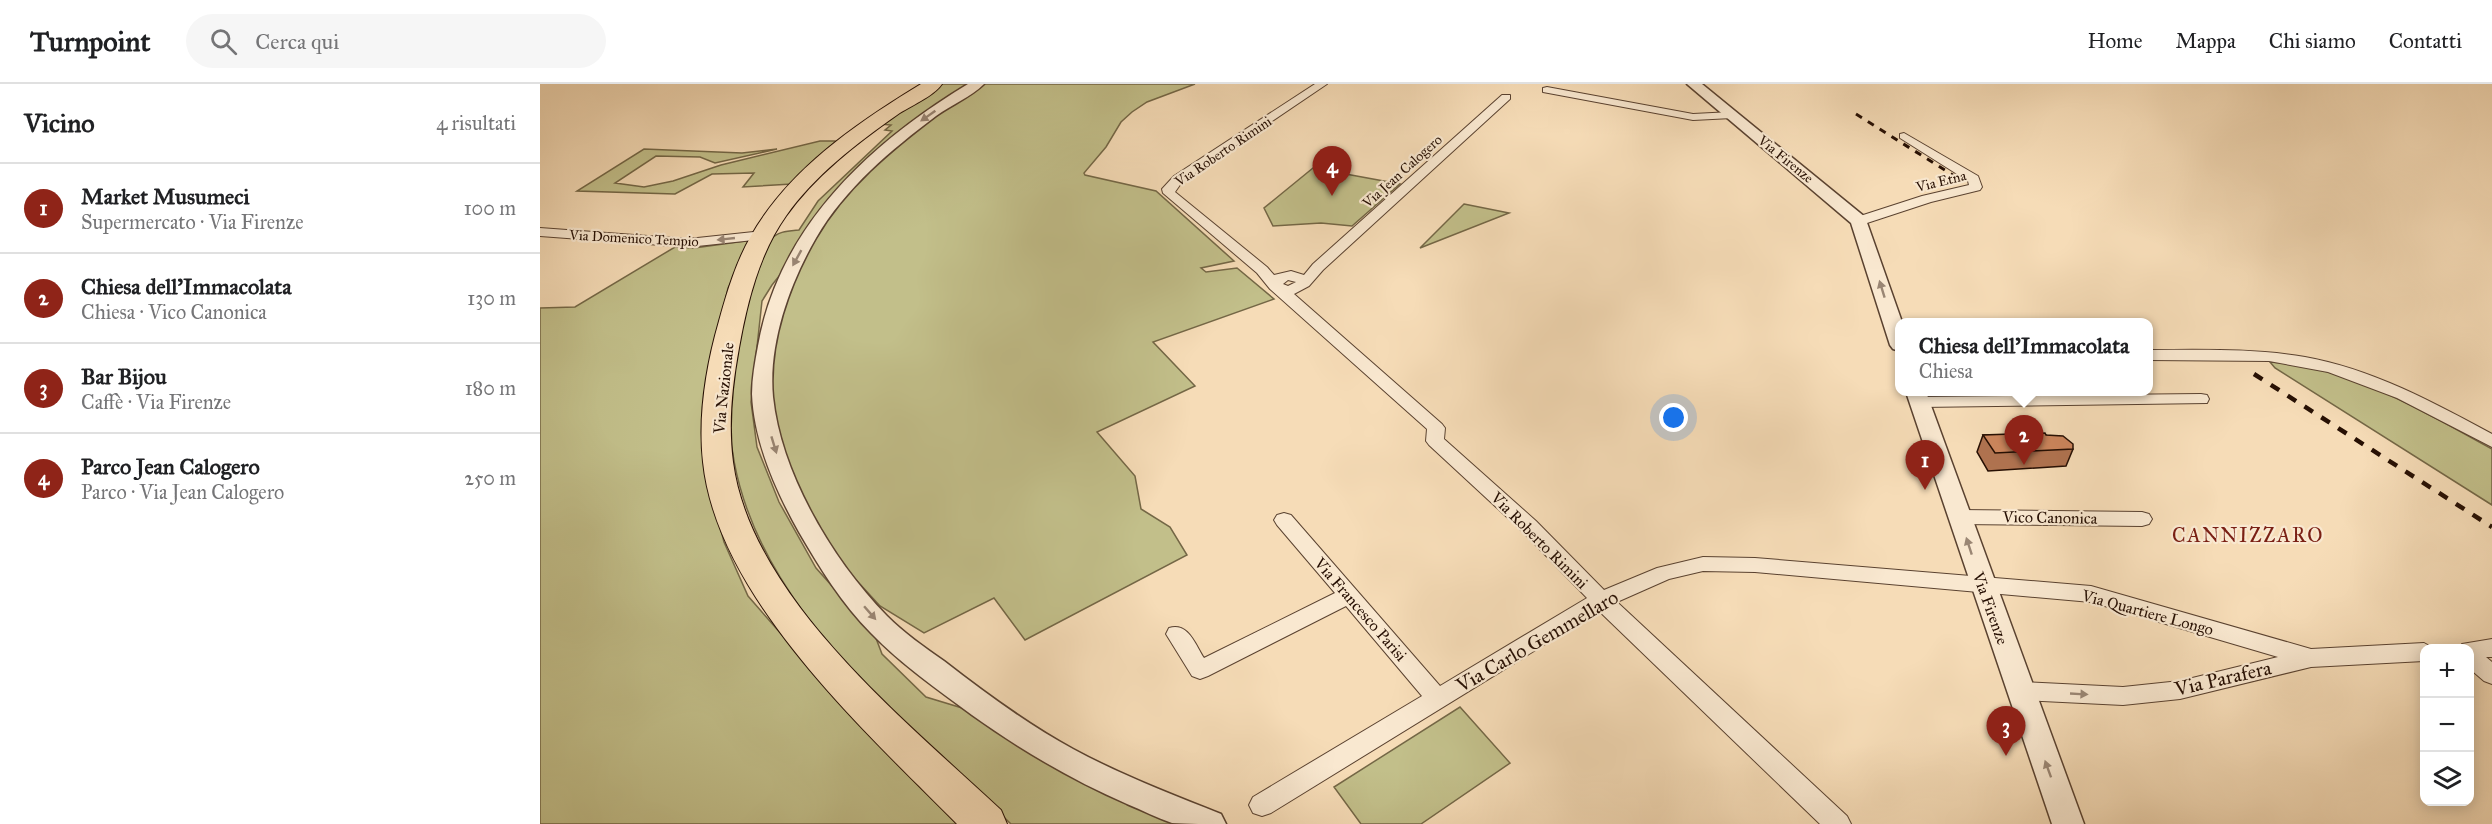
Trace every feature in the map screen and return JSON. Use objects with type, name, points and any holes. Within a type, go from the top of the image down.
[{"type":"main road","name":"Via Nazionale","points":[[933,84],[886,114],[815,172],[776,215],[763,235],[736,302],[722,362],[716,419],[718,463],[740,533],[768,588],[804,639],[858,699],[986,824]]},
{"type":"street","points":[[977,84],[923,119],[878,156],[833,203],[802,249],[786,278],[771,319],[766,352],[763,396],[773,443],[787,484],[805,522],[828,559],[889,635],[975,702],[1056,754],[1107,781],[1210,824]]},
{"type":"street","name":"Via Roberto Rimini","points":[[1322,84],[1178,179],[1168,189],[1169,193],[1262,270],[1291,286],[1436,428],[1435,441],[1529,526],[1601,600],[1838,824]]},
{"type":"street","name":"Via Firenze","points":[[1694,84],[1859,221]]},
{"type":"street","points":[[1547,90],[1693,117],[1732,115]]},
{"type":"street","name":"Via Jean Calogero","points":[[1291,286],[1318,267],[1506,97]]},
{"type":"street","name":"Via Etna","points":[[1859,221],[1927,199],[1976,188],[1974,179],[1904,136]]},
{"type":"street","points":[[1859,221],[1895,333]]},
{"type":"street","name":"Via Domenico Tempio","points":[[540,232],[688,243],[763,235]]},
{"type":"street","points":[[2153,355],[2264,357],[2337,369],[2382,384],[2415,399],[2492,441]]},
{"type":"street","points":[[1918,397],[2201,399]]},
{"type":"street","name":"Via Firenze","points":[[1918,397],[2068,824]]},
{"type":"street","name":"Vico Canonica","points":[[1959,517],[2142,519]]},
{"type":"street","name":"Via Francesco Parisi","points":[[1284,520],[1438,699]]},
{"type":"street","name":"Via Carlo Gemmellaro","points":[[1262,805],[1601,600],[1664,573],[1703,564],[1755,565],[1982,584]]},
{"type":"street","name":"Via Quartiere Longo","points":[[1982,584],[2091,594],[2311,658]]},
{"type":"street","points":[[1177,634],[1200,670],[1348,595]]},
{"type":"street","points":[[2474,650],[2492,648]]},
{"type":"street","name":"Via Parafera","points":[[2020,691],[2123,696],[2180,690],[2311,658],[2420,652]]},
{"type":"street","points":[[2474,661],[2492,675]]},
{"type":"shaded area","points":[[941,84],[973,84],[879,150],[772,285],[762,301],[751,402],[757,447],[779,502],[816,568],[874,633],[882,654],[926,697],[972,711],[1081,780],[1179,824],[1011,824],[869,689],[824,638],[785,585],[754,528],[735,467],[730,402],[736,345],[742,315],[770,240],[780,233],[799,230],[818,201],[892,131],[885,130],[891,125],[879,124]]},
{"type":"shaded area","points":[[981,84],[1195,84],[1147,102],[1132,112],[1121,122],[1106,147],[1084,173],[1156,191],[1234,261],[1201,268],[1206,272],[1237,268],[1274,299],[1153,342],[1195,386],[1097,432],[1135,476],[1141,509],[1170,527],[1187,555],[1025,640],[994,598],[924,633],[880,606],[836,558],[810,518],[784,456],[769,382],[772,348],[788,285],[828,213],[909,132]]},
{"type":"shaded area","points":[[820,141],[835,141],[840,145],[792,184],[743,187],[754,173],[712,174],[675,194],[577,191],[644,149],[742,153],[777,149],[715,163],[700,157],[656,156],[615,183],[644,187],[673,181],[721,165]]},
{"type":"shaded area","points":[[1313,168],[1400,184],[1352,226],[1321,223],[1273,226],[1264,208]]},
{"type":"shaded area","points":[[1464,204],[1509,213],[1420,248]]},
{"type":"shaded area","points":[[753,240],[728,288],[710,366],[706,472],[724,542],[748,596],[844,706],[959,824],[540,824],[540,308],[575,307],[675,247],[694,248]]},
{"type":"shaded area","points":[[2270,362],[2329,372],[2358,382],[2413,406],[2492,449],[2492,505],[2275,368]]},
{"type":"shaded area","points":[[1460,707],[1510,763],[1421,824],[1361,824],[1334,787]]},
{"type":"building","points":[[2045,433],[2046,435],[2063,436],[2073,444],[2073,449],[1995,453],[1983,435]]},
{"type":"railway","points":[[1856,114],[1959,179]]},
{"type":"railway","points":[[2254,374],[2492,527]]},
{"type":"place","name":"Parco Jean Calogero","points":[[1332,196]]},
{"type":"place","name":"Chiesa dell'Immacolata","points":[[2024,465]]},
{"type":"place","name":"Market Musumeci","points":[[1925,490]]},
{"type":"place","name":"Bar Bijou","points":[[2006,756]]},
{"type":"district","name":"CANNIZZARO","points":[[2248,535]]}]
